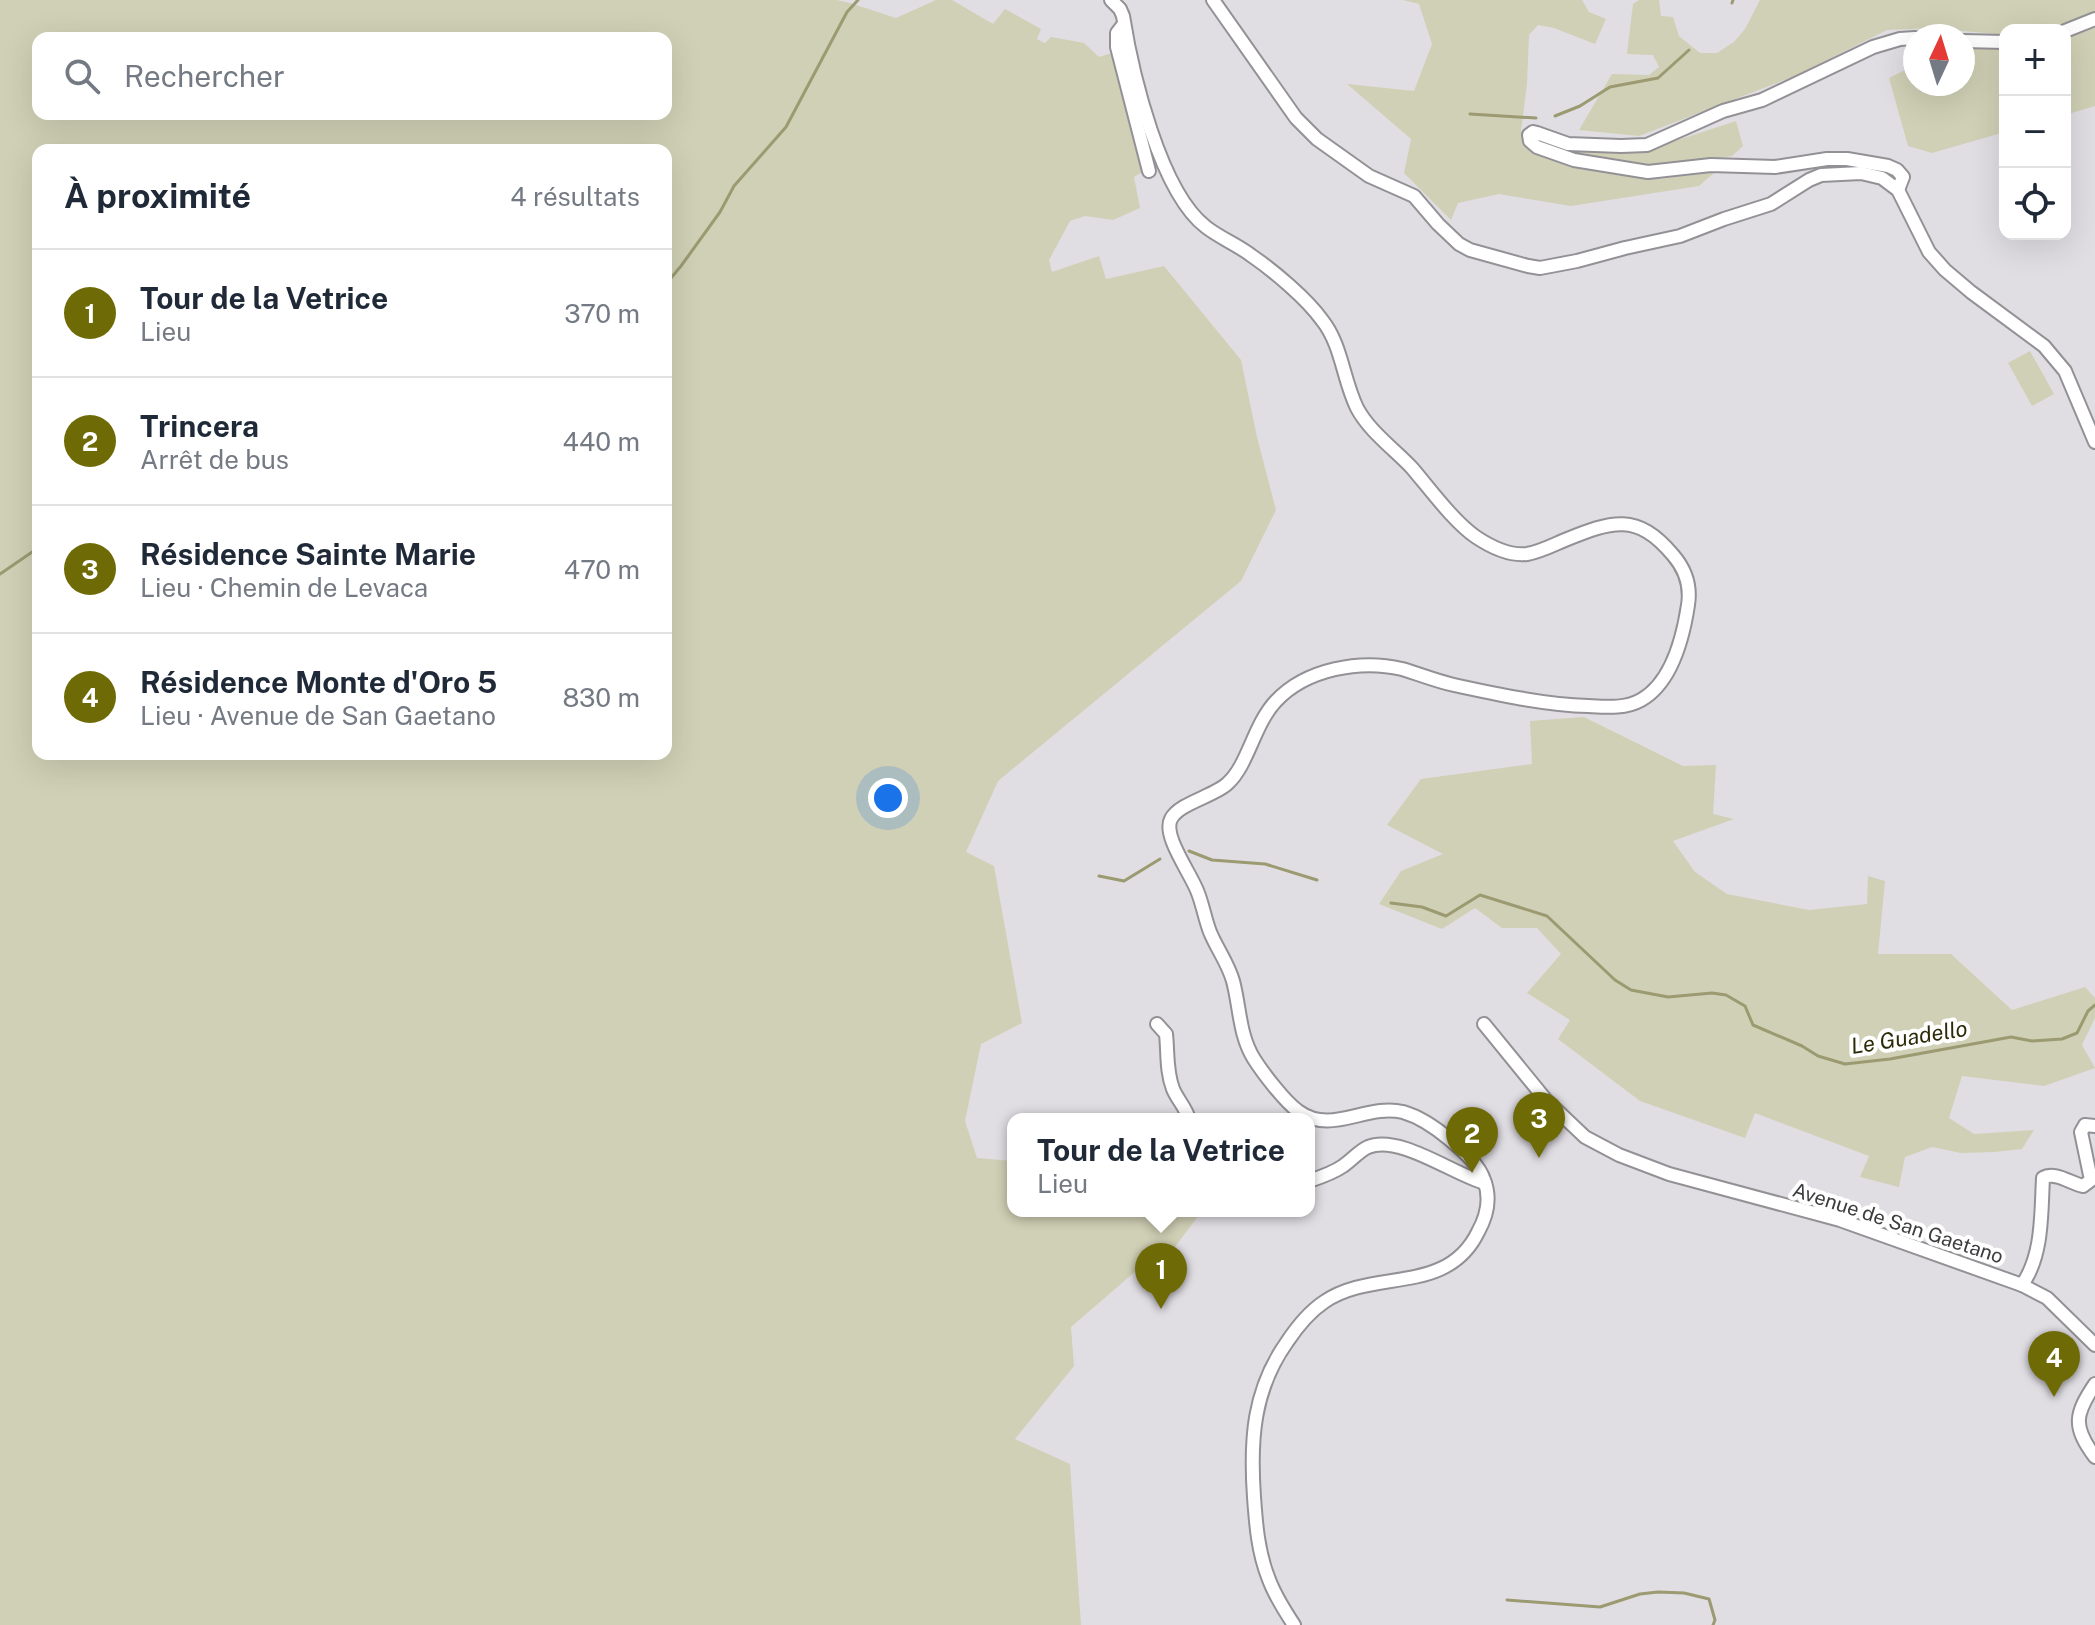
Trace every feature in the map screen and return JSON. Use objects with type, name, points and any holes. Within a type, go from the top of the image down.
[{"type":"street","points":[[1111,0],[1120,9],[1130,62],[1154,138],[1182,203],[1203,225],[1256,258],[1312,307],[1329,328],[1355,404],[1364,419],[1470,534],[1497,549],[1523,555],[1601,526],[1633,525],[1651,533],[1678,561],[1687,579],[1689,600],[1671,667],[1647,697],[1632,704],[1617,707],[1575,706],[1450,684],[1396,667],[1366,665],[1330,670],[1296,684],[1274,702],[1258,726],[1238,771],[1226,786],[1179,811],[1170,820],[1174,845],[1196,885],[1208,928],[1231,974],[1243,1036],[1254,1059],[1292,1108],[1300,1113]]},
{"type":"street","points":[[1213,0],[1296,118],[1317,139],[1369,176],[1414,196],[1454,240],[1470,250],[1540,268],[1680,236],[1771,204],[1821,175],[1861,173],[1882,178],[1898,190],[1929,252],[1945,270],[2044,346],[2065,371],[2095,442]]},
{"type":"street","points":[[2071,29],[2095,19]]},
{"type":"street","points":[[1124,24],[1117,33],[1117,47],[1149,171]]},
{"type":"street","points":[[1898,190],[1903,177],[1897,170],[1847,159],[1775,167],[1711,165],[1648,172],[1574,160],[1537,147],[1530,141],[1529,135],[1533,132],[1568,144],[1647,145],[1723,111],[1762,100],[1873,47],[1903,39]]},
{"type":"street","points":[[1975,41],[1999,42]]},
{"type":"street","points":[[1157,1024],[1166,1034],[1168,1072],[1187,1113]]},
{"type":"street","name":"Avenue de San Gaetano","points":[[1484,1024],[1546,1100],[1585,1137],[1619,1155],[1669,1174],[1840,1220],[2022,1285],[2047,1298],[2095,1345]]},
{"type":"street","points":[[1294,1625],[1270,1584],[1258,1541],[1252,1468],[1254,1425],[1266,1378],[1275,1358],[1298,1326],[1323,1302],[1348,1290],[1432,1274],[1456,1260],[1472,1245],[1484,1221],[1488,1203],[1482,1173],[1464,1153],[1428,1124],[1404,1112],[1381,1110],[1331,1122],[1315,1119]]},
{"type":"street","points":[[2022,1285],[2028,1276],[2039,1240],[2043,1178],[2053,1175],[2083,1186],[2091,1180],[2081,1132],[2085,1125],[2095,1126]]},
{"type":"street","points":[[1315,1178],[1342,1167],[1366,1147],[1380,1144],[1410,1150],[1485,1183]]},
{"type":"street","points":[[2095,1384],[2081,1406],[2078,1423],[2087,1447],[2095,1457]]},
{"type":"green space","points":[[0,0],[837,0],[896,18],[936,0],[952,0],[993,24],[1005,9],[1041,29],[1037,39],[1045,43],[1051,37],[1084,43],[1099,57],[1112,53],[1144,171],[1134,177],[1140,208],[1113,220],[1085,216],[1070,221],[1049,260],[1052,272],[1099,256],[1106,279],[1164,266],[1241,360],[1276,510],[1241,581],[998,781],[966,852],[994,866],[1022,1023],[981,1044],[965,1121],[977,1158],[1007,1160],[1007,1217],[1197,1217],[1174,1248],[1137,1270],[1071,1327],[1074,1366],[1015,1439],[1070,1464],[1081,1625],[0,1625]]},
{"type":"green space","points":[[1403,0],[1582,0],[1589,12],[1606,19],[1595,44],[1538,25],[1529,35],[1521,131],[1526,141],[1547,157],[1586,169],[1660,179],[1715,172],[1699,186],[1571,206],[1499,194],[1458,203],[1451,220],[1404,173],[1411,139],[1347,84],[1414,91],[1432,44],[1419,4]]},
{"type":"green space","points":[[1639,0],[1659,0],[1661,16],[1673,17],[1679,36],[1700,53],[1717,53],[1734,42],[1745,29],[1760,0],[2095,0],[2095,13],[2062,24],[1999,24],[1999,34],[1975,32],[1975,24],[1903,24],[1903,29],[1887,30],[1795,76],[1639,136],[1579,130],[1612,74],[1649,75],[1659,67],[1653,55],[1627,54],[1633,4]]},
{"type":"green space","points":[[2095,24],[2095,106],[2071,113],[2071,96],[2071,34]]},
{"type":"green space","points":[[1999,47],[1999,134],[1932,153],[1908,146],[1889,78],[1903,71],[1903,96],[1975,96],[1975,48]]},
{"type":"green space","points":[[1736,121],[1743,146],[1732,156],[1660,167],[1567,154],[1568,149],[1635,151]]},
{"type":"green space","points":[[2030,351],[2054,394],[2032,406],[2008,363]]},
{"type":"green space","points":[[1584,717],[1683,766],[1716,765],[1713,814],[1734,819],[1673,841],[1695,872],[1727,894],[1809,910],[1867,904],[1868,876],[1885,881],[1878,954],[1951,954],[2012,1010],[2085,987],[2095,998],[2095,1018],[2082,1045],[2095,1068],[2044,1086],[1962,1076],[1949,1118],[1974,1134],[2034,1130],[2022,1149],[1961,1153],[1932,1147],[1905,1157],[1899,1187],[1860,1177],[1869,1156],[1755,1113],[1745,1138],[1640,1101],[1558,1039],[1570,1020],[1527,993],[1561,954],[1537,928],[1502,928],[1475,908],[1442,929],[1379,904],[1401,871],[1443,854],[1387,825],[1421,779],[1532,764],[1530,721]]},
{"type":"waterway","points":[[672,277],[720,212],[734,186],[786,127],[847,12],[858,0]]},
{"type":"waterway","points":[[1555,116],[1580,106],[1610,87],[1658,78],[1689,50]]},
{"type":"waterway","points":[[1470,114],[1536,118]]},
{"type":"waterway","points":[[0,574],[32,552]]},
{"type":"waterway","name":"Le Guadello","points":[[1189,851],[1212,860],[1265,864],[1317,880]]},
{"type":"waterway","name":"Le Guadello","points":[[1099,876],[1124,881],[1160,859]]},
{"type":"waterway","name":"Le Guadello","points":[[1391,903],[1422,907],[1446,916],[1480,895],[1547,916],[1615,980],[1631,990],[1668,997],[1712,993],[1726,995],[1745,1006],[1753,1025],[1818,1056],[1845,1064],[2011,1037],[2032,1041],[2062,1039],[2077,1033],[2088,1011],[2095,1005]]},
{"type":"waterway","points":[[1507,1600],[1600,1607],[1640,1594],[1684,1593],[1709,1599],[1715,1620],[1713,1625]]},
{"type":"place","name":"Résidence Sainte Marie","points":[[1539,1158]]},
{"type":"place","name":"Trincera","points":[[1472,1173]]},
{"type":"place","name":"Tour de la Vetrice","points":[[1161,1309]]},
{"type":"place","name":"Résidence Monte d'Oro 5","points":[[2054,1397]]}]
